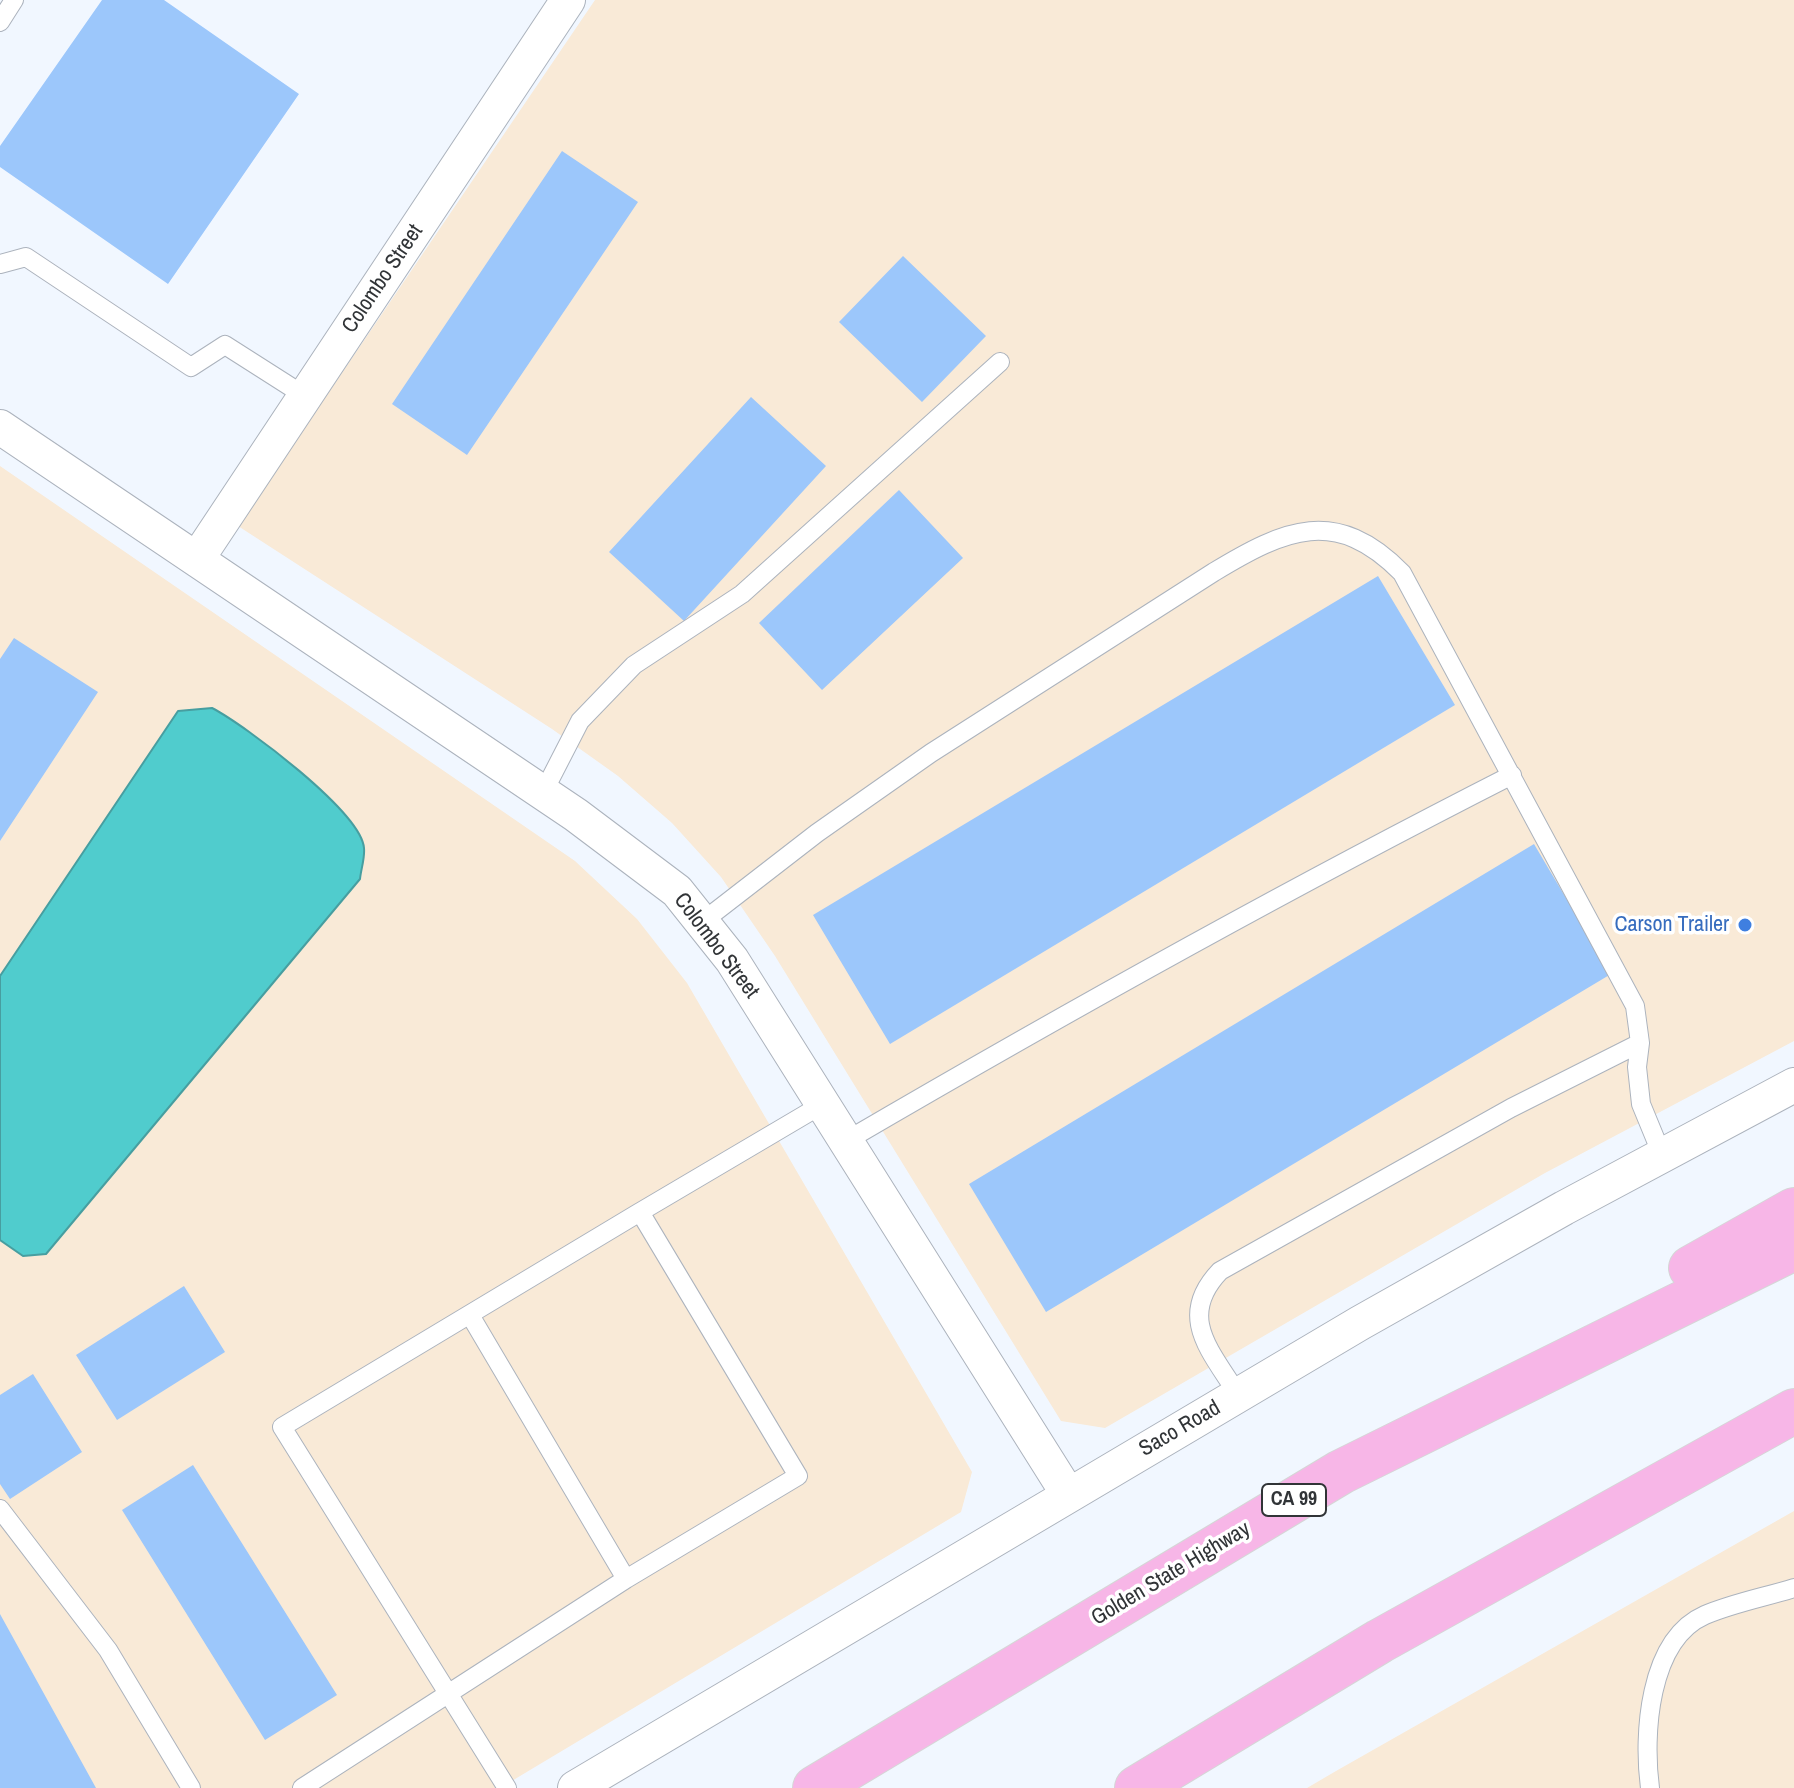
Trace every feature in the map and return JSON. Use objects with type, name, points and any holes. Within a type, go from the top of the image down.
[{"type":"highway","points":[[1341,1472],[1506,1371],[1794,1210]]},
{"type":"highway","name":"Golden State Highway","points":[[815,1788],[1341,1472],[1794,1248]]},
{"type":"highway","points":[[1137,1788],[1380,1641],[1794,1411]]},
{"type":"street","name":"Colombo Street","points":[[197,559],[568,0]]},
{"type":"street","name":"Colombo Street","points":[[0,427],[543,793],[677,891],[732,960],[1068,1494]]},
{"type":"street","name":"Saco Road","points":[[575,1788],[1374,1315],[1794,1085]]},
{"type":"lane","points":[[0,22],[14,0]]},
{"type":"lane","points":[[0,264],[26,257],[191,367],[225,345],[305,396]]},
{"type":"lane","points":[[543,793],[580,721],[634,665],[742,594],[1000,362]]},
{"type":"lane","points":[[702,922],[817,833],[1030,688],[1252,549],[1310,529],[1333,531],[1358,538],[1385,556],[1402,573],[1635,1006],[1640,1043],[1637,1067],[1641,1104],[1662,1155]]},
{"type":"lane","points":[[846,1141],[1043,1026],[1347,859],[1512,775]]},
{"type":"lane","points":[[1238,1395],[1199,1327],[1198,1306],[1207,1285],[1220,1271],[1511,1108],[1640,1043]]},
{"type":"lane","points":[[507,1788],[282,1427],[823,1104]]},
{"type":"lane","points":[[302,1788],[626,1579],[798,1476],[640,1212]]},
{"type":"lane","points":[[470,1315],[626,1579]]},
{"type":"lane","points":[[0,1509],[108,1650],[191,1788]]},
{"type":"lane","points":[[1650,1788],[1645,1754],[1654,1687],[1671,1643],[1702,1616],[1794,1588]]},
{"type":"shaded area","points":[[595,0],[1794,0],[1794,1041],[1545,1173],[1105,1428],[1061,1421],[775,956],[721,877],[672,823],[618,776],[552,729],[238,526]]},
{"type":"shaded area","points":[[0,466],[575,861],[637,919],[687,983],[972,1472],[961,1512],[500,1788],[0,1788]]},
{"type":"shaded area","points":[[1794,1511],[1794,1788],[1307,1788],[1336,1771]]},
{"type":"water","points":[[212,708],[274,750],[344,813],[358,832],[364,848],[360,879],[46,1254],[23,1256],[0,1240],[0,976],[178,711]]},
{"type":"building","points":[[102,0],[164,0],[299,94],[168,284],[0,167],[0,146]]},
{"type":"building","points":[[562,151],[638,202],[467,455],[392,404]]},
{"type":"building","points":[[903,256],[986,336],[922,402],[839,322]]},
{"type":"building","points":[[751,397],[826,466],[684,621],[609,552]]},
{"type":"building","points":[[899,490],[963,558],[822,690],[759,623]]},
{"type":"building","points":[[1378,576],[1455,705],[890,1044],[813,915]]},
{"type":"building","points":[[14,638],[98,692],[0,841],[0,659]]},
{"type":"building","points":[[1534,844],[1611,974],[1046,1312],[969,1184]]},
{"type":"building","points":[[184,1286],[225,1352],[117,1420],[76,1355]]},
{"type":"building","points":[[33,1374],[82,1452],[10,1499],[0,1484],[0,1395]]},
{"type":"building","points":[[193,1465],[337,1695],[265,1740],[122,1510]]},
{"type":"building","points":[[0,1614],[96,1788],[0,1788]]},
{"type":"place","name":"Carson Trailer","points":[[1745,925]]}]
